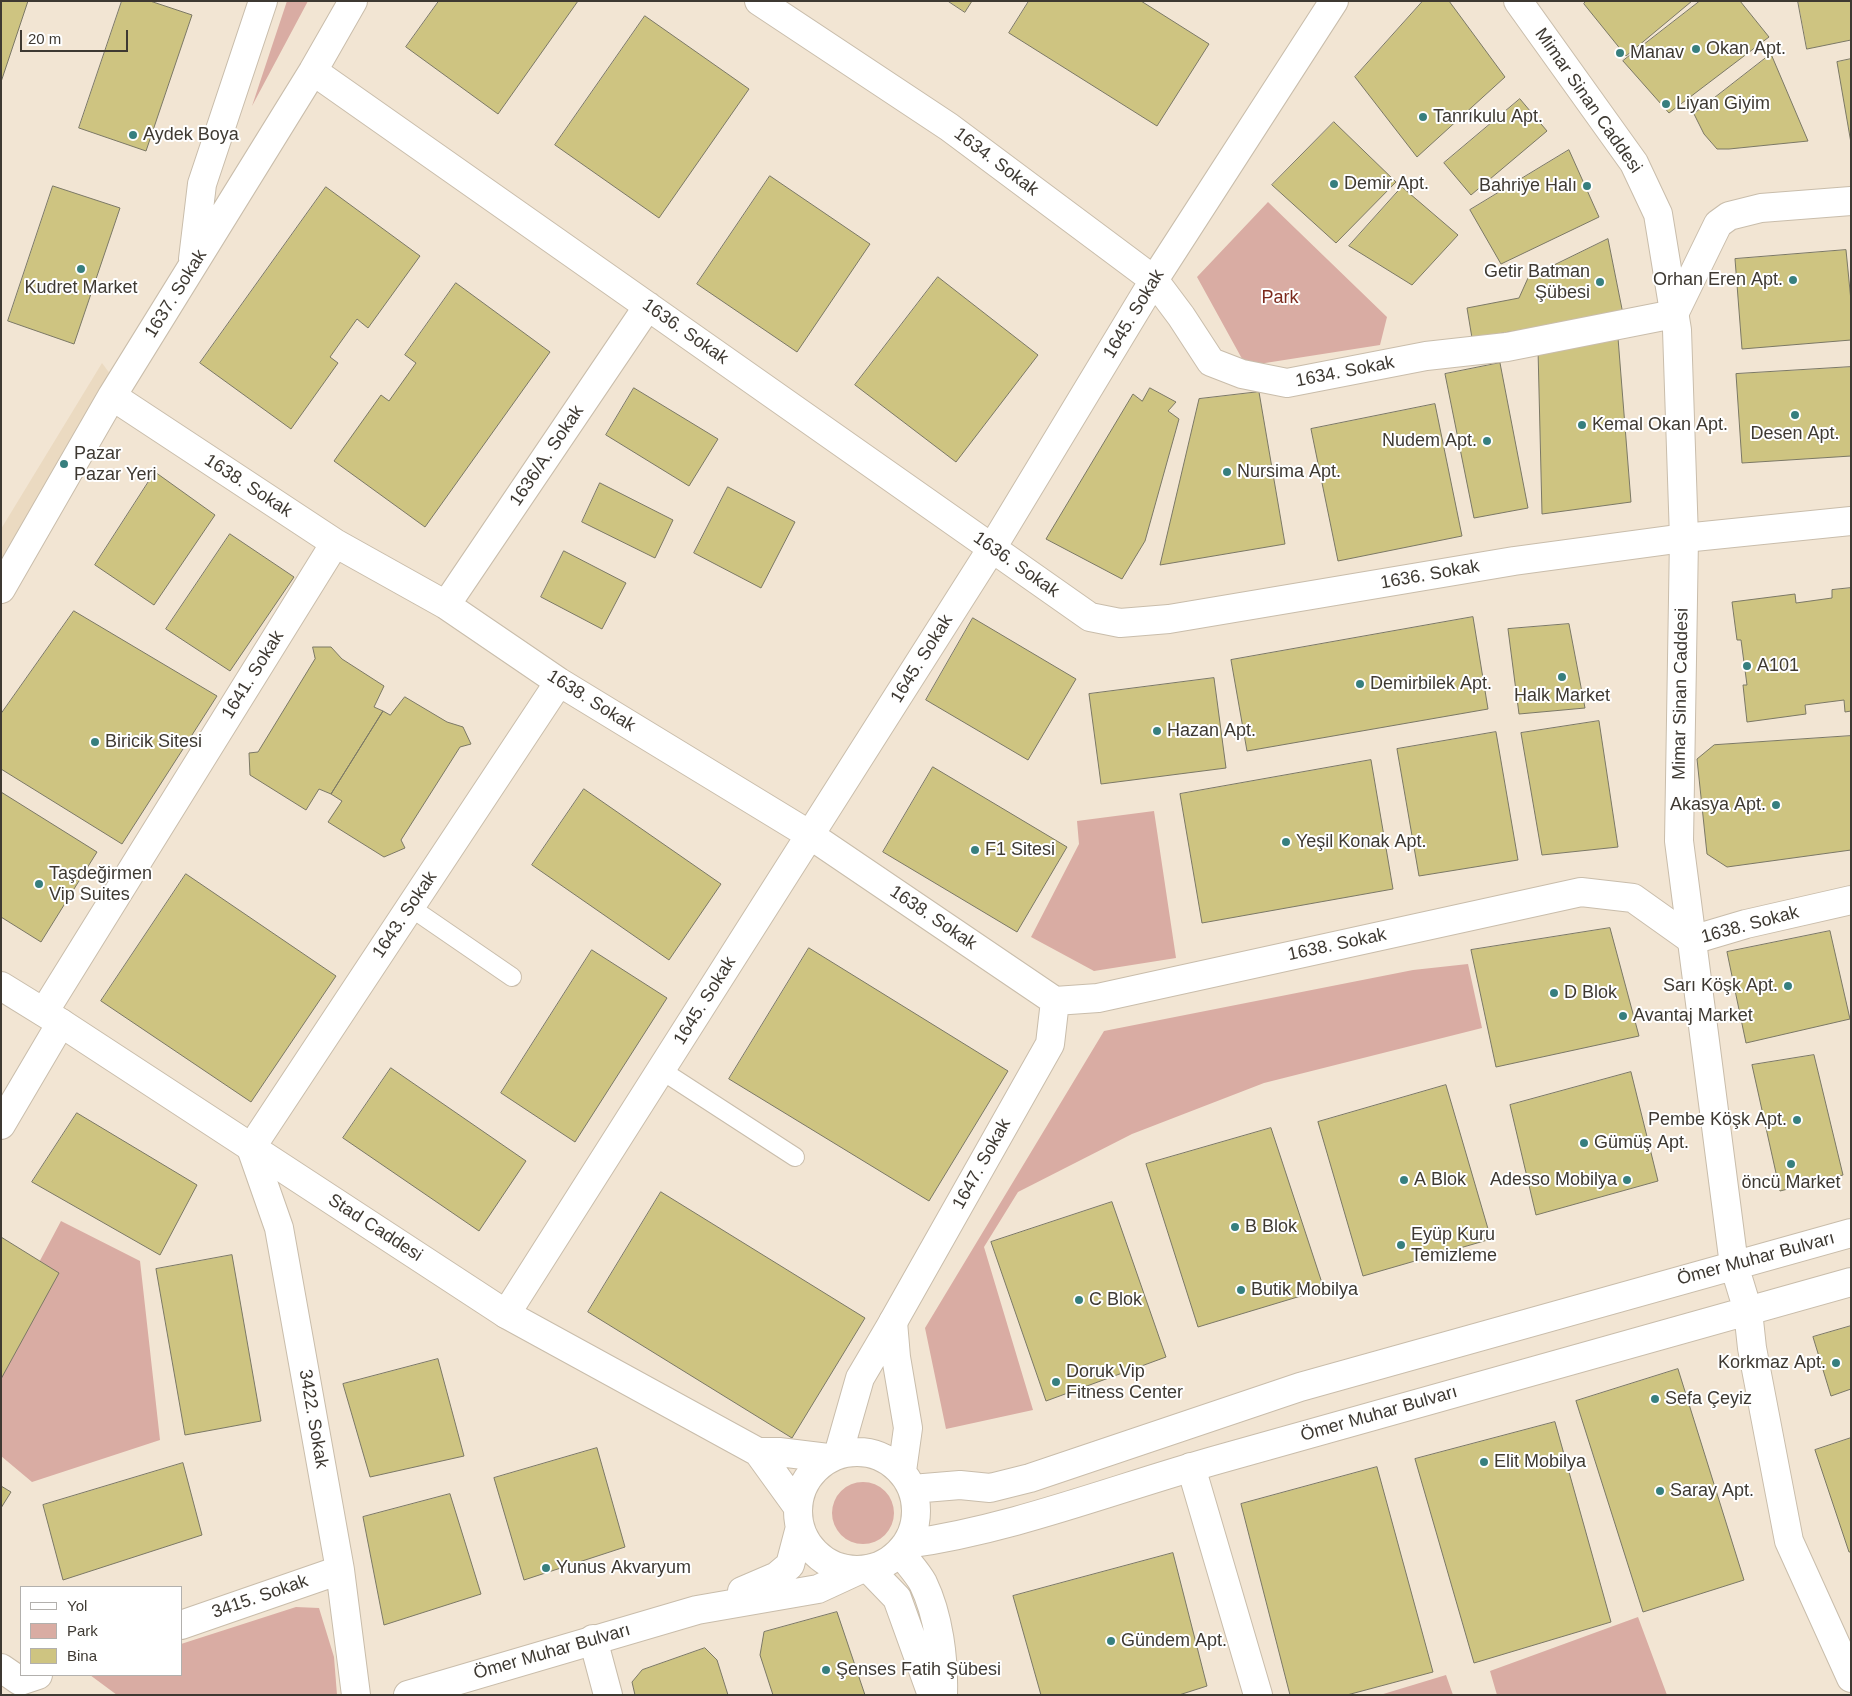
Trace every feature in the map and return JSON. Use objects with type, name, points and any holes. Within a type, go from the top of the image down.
[{"type":"street","points":[[192,269],[202,184],[263,1]]},
{"type":"street","name":"1637. Sokak","points":[[1,589],[112,396],[313,71],[353,1]]},
{"type":"street","name":"1634. Sokak","points":[[759,1],[949,127],[1154,280],[1181,316],[1211,362],[1242,374],[1288,383],[1426,356],[1507,347],[1674,314]]},
{"type":"street","name":"1645. Sokak","points":[[506,1314],[992,548],[1154,280],[1334,1]]},
{"type":"street","name":"Mimar Sinan Caddesi","points":[[1518,1],[1634,163],[1658,214],[1677,330],[1684,538],[1679,841],[1734,1265],[1748,1311],[1752,1348],[1789,1542],[1851,1678]]},
{"type":"street","name":"1636. Sokak","points":[[313,71],[1090,617],[1120,623],[1169,619],[1514,561],[1684,538],[1851,521]]},
{"type":"street","points":[[1674,314],[1718,224],[1729,216],[1761,208],[1851,201]]},
{"type":"street","name":"1636/A. Sokak","points":[[446,605],[648,306]]},
{"type":"street","name":"1638. Sokak","points":[[112,396],[335,543],[446,605],[559,682],[810,836],[1055,1001],[1098,998],[1581,892],[1633,898],[1692,940],[1746,924],[1851,900]]},
{"type":"street","name":"1641. Sokak","points":[[1,1125],[53,1018],[335,543]]},
{"type":"street","name":"1643. Sokak","points":[[251,1148],[559,682]]},
{"type":"street","name":"Stad Caddesi","points":[[1,986],[506,1314],[758,1452]]},
{"type":"street","name":"1647. Sokak","points":[[833,1456],[860,1378],[1050,1044],[1055,1001]]},
{"type":"street","name":"3422. Sokak","points":[[251,1148],[279,1228],[340,1570],[356,1695]]},
{"type":"street","name":"Ömer Muhar Bulvarı","points":[[907,1480],[990,1488],[1030,1478],[1300,1387],[1851,1233]]},
{"type":"street","name":"Ömer Muhar Bulvarı","points":[[903,1548],[1012,1522],[1191,1467],[1851,1282]]},
{"type":"street","points":[[758,1452],[798,1517],[807,1545],[821,1559],[838,1568],[863,1570],[876,1568],[893,1558],[903,1548],[915,1527],[916,1508],[907,1480],[908,1428],[896,1357],[893,1322]]},
{"type":"street","points":[[697,1610],[778,1576],[790,1565],[802,1487],[812,1470],[833,1456],[847,1451],[868,1452],[886,1459],[907,1480]]},
{"type":"street","points":[[758,1452],[833,1456]]},
{"type":"street","points":[[1191,1467],[1258,1695]]},
{"type":"street","points":[[903,1548],[923,1583],[933,1611],[940,1643],[943,1695]]},
{"type":"street","name":"3415. Sokak","points":[[182,1625],[340,1570]]},
{"type":"street","points":[[697,1610],[818,1589],[863,1570]]},
{"type":"street","points":[[863,1570],[897,1598],[932,1695]]},
{"type":"street","name":"Ömer Muhar Bulvarı","points":[[408,1695],[593,1639],[697,1610]]},
{"type":"street","points":[[593,1639],[608,1695]]},
{"type":"lane","points":[[410,907],[512,977]]},
{"type":"lane","points":[[661,1070],[795,1157]]},
{"type":"shaded area","name":"Pazar Pazar Yeri","points":[[102,363],[128,398],[1,605],[1,529]]},
{"type":"green space","points":[[287,1],[308,1],[252,106]]},
{"type":"green space","name":"Park","points":[[1268,202],[1387,317],[1380,345],[1246,366],[1197,277]]},
{"type":"green space","points":[[1154,811],[1176,958],[1094,971],[1031,937],[1079,844],[1077,821]]},
{"type":"green space","points":[[1468,964],[1482,1028],[1264,1083],[1132,1134],[1018,1192],[984,1247],[1033,1410],[946,1429],[925,1328],[1104,1031],[1413,970]]},
{"type":"green space","points":[[61,1221],[140,1261],[160,1440],[32,1482],[1,1456],[1,1334]]},
{"type":"green space","points":[[857,1482],[869,1482],[885,1491],[892,1501],[894,1513],[892,1525],[885,1535],[869,1544],[857,1544],[846,1539],[837,1530],[832,1519],[832,1507],[837,1496],[846,1487]]},
{"type":"green space","points":[[296,1607],[319,1608],[334,1657],[337,1695],[117,1695],[91,1676],[182,1676],[182,1644]]},
{"type":"green space","points":[[1638,1617],[1667,1695],[1497,1695],[1490,1671]]},
{"type":"green space","points":[[1446,1675],[1453,1695],[1380,1695]]},
{"type":"building","points":[[1,1],[28,1],[1,82]]},
{"type":"building","points":[[122,1],[150,1],[192,15],[146,151],[79,128]]},
{"type":"building","points":[[439,1],[578,1],[498,114],[406,47]]},
{"type":"building","points":[[948,1],[972,1],[965,12]]},
{"type":"building","points":[[1029,1],[1141,1],[1209,44],[1157,126],[1009,33]]},
{"type":"building","name":"Tanrıkulu Apt.","points":[[1423,1],[1449,1],[1505,77],[1417,157],[1355,77]]},
{"type":"building","points":[[1586,1],[1692,1],[1626,56],[1584,4]]},
{"type":"building","name":"Okan Apt.","points":[[1700,1],[1740,1],[1769,37],[1669,113],[1623,61]]},
{"type":"building","points":[[1798,1],[1851,1],[1851,40],[1807,49]]},
{"type":"building","points":[[645,16],[749,89],[659,218],[555,145]]},
{"type":"building","points":[[1771,54],[1808,141],[1717,149],[1704,134],[1694,114]]},
{"type":"building","points":[[1851,59],[1851,143],[1837,62]]},
{"type":"building","points":[[1520,99],[1547,131],[1471,195],[1444,163]]},
{"type":"building","name":"Demir Apt.","points":[[1334,122],[1396,182],[1336,243],[1272,185]]},
{"type":"building","points":[[1569,150],[1599,217],[1501,264],[1470,210]]},
{"type":"building","points":[[770,176],[870,244],[797,352],[697,284]]},
{"type":"building","points":[[53,186],[120,208],[74,344],[8,321]]},
{"type":"building","points":[[326,187],[420,256],[368,328],[357,319],[330,357],[338,363],[291,429],[200,363]]},
{"type":"building","points":[[1402,187],[1458,235],[1412,285],[1349,246]]},
{"type":"building","points":[[1608,239],[1623,314],[1472,338],[1467,308],[1519,298],[1528,278]]},
{"type":"building","name":"Orhan Eren Apt.","points":[[1846,250],[1851,301],[1851,340],[1742,349],[1735,259]]},
{"type":"building","points":[[938,277],[1038,355],[956,462],[855,385]]},
{"type":"building","points":[[456,283],[550,352],[425,527],[334,461],[381,395],[389,401],[416,363],[405,355]]},
{"type":"building","name":"Kemal Okan Apt.","points":[[1618,338],[1631,502],[1542,514],[1538,349]]},
{"type":"building","name":"Nudem Apt.","points":[[1500,363],[1528,508],[1474,518],[1445,374]]},
{"type":"building","name":"Desen Apt.","points":[[1851,367],[1851,456],[1742,463],[1736,374]]},
{"type":"building","points":[[634,388],[718,439],[689,486],[606,435]]},
{"type":"building","points":[[1150,388],[1176,402],[1168,411],[1179,419],[1145,541],[1122,579],[1046,539],[1133,394],[1142,401]]},
{"type":"building","name":"Nursima Apt.","points":[[1259,392],[1285,544],[1160,565],[1199,399]]},
{"type":"building","points":[[1435,404],[1462,536],[1338,561],[1311,429]]},
{"type":"building","points":[[155,472],[215,515],[154,605],[95,565]]},
{"type":"building","points":[[600,483],[673,520],[655,558],[582,522]]},
{"type":"building","points":[[728,487],[795,522],[761,588],[694,553]]},
{"type":"building","points":[[230,534],[294,577],[230,671],[166,629]]},
{"type":"building","points":[[564,551],[626,583],[602,629],[541,597]]},
{"type":"building","points":[[1851,588],[1851,711],[1845,712],[1844,700],[1805,705],[1806,714],[1747,722],[1743,685],[1747,685],[1741,640],[1737,640],[1732,602],[1795,594],[1796,603],[1832,598],[1832,590]]},
{"type":"building","name":"Biricik Sitesi","points":[[74,611],[217,696],[122,844],[1,769],[1,714]]},
{"type":"building","name":"Demirbilek Apt.","points":[[1473,617],[1488,709],[1247,751],[1231,660]]},
{"type":"building","points":[[973,618],[1076,679],[1028,760],[926,700]]},
{"type":"building","points":[[1569,624],[1585,708],[1519,714],[1508,629]]},
{"type":"building","points":[[313,647],[331,647],[342,659],[384,686],[374,707],[383,711],[331,794],[319,789],[306,810],[250,775],[249,753],[258,752],[315,659]]},
{"type":"building","name":"Hazan Apt.","points":[[1214,678],[1226,768],[1101,784],[1089,694]]},
{"type":"building","points":[[405,697],[447,722],[463,727],[471,744],[460,747],[401,840],[405,848],[384,857],[328,822],[342,801],[331,794],[383,711],[390,715]]},
{"type":"building","points":[[1599,721],[1618,847],[1542,855],[1521,733]]},
{"type":"building","points":[[1496,732],[1518,860],[1419,876],[1397,749]]},
{"type":"building","name":"Akasya Apt.","points":[[1851,736],[1851,850],[1727,867],[1707,854],[1697,759],[1714,745]]},
{"type":"building","name":"Yeşil Konak Apt.","points":[[1371,760],[1393,889],[1202,923],[1180,794]]},
{"type":"building","name":"F1 Sitesi","points":[[933,767],[1067,847],[1017,932],[883,852]]},
{"type":"building","points":[[584,789],[721,884],[669,960],[532,865]]},
{"type":"building","name":"Taşdeğirmen Vip Suites","points":[[1,792],[97,852],[41,942],[1,917]]},
{"type":"building","points":[[186,874],[336,976],[251,1102],[101,1001]]},
{"type":"building","name":"D Blok","points":[[1610,928],[1639,1036],[1496,1067],[1471,950]]},
{"type":"building","name":"Sarı Köşk Apt.","points":[[1830,931],[1850,1019],[1746,1043],[1727,952]]},
{"type":"building","points":[[809,948],[1008,1071],[929,1201],[729,1079]]},
{"type":"building","points":[[592,950],[667,998],[575,1142],[501,1093]]},
{"type":"building","name":"Pembe Köşk Apt.","points":[[1814,1055],[1843,1175],[1780,1191],[1752,1065]]},
{"type":"building","points":[[391,1068],[526,1161],[479,1231],[343,1138]]},
{"type":"building","name":"Gümüş Apt.","points":[[1631,1072],[1658,1181],[1536,1215],[1510,1105]]},
{"type":"building","name":"A Blok","points":[[1446,1085],[1491,1239],[1363,1276],[1318,1122]]},
{"type":"building","points":[[77,1113],[197,1185],[160,1255],[32,1182]]},
{"type":"building","name":"B Blok","points":[[1271,1128],[1324,1289],[1198,1327],[1146,1164]]},
{"type":"building","points":[[661,1192],[865,1318],[792,1438],[588,1312]]},
{"type":"building","name":"C Blok","points":[[1112,1202],[1166,1357],[1046,1401],[991,1242]]},
{"type":"building","points":[[1,1237],[59,1273],[1,1379]]},
{"type":"building","points":[[232,1255],[261,1421],[185,1435],[156,1269]]},
{"type":"building","name":"Korkmaz Apt.","points":[[1851,1326],[1851,1389],[1831,1396],[1813,1337]]},
{"type":"building","points":[[438,1359],[464,1456],[370,1477],[343,1384]]},
{"type":"building","name":"Saray Apt.","points":[[1678,1369],[1744,1580],[1643,1612],[1576,1401]]},
{"type":"building","points":[[1555,1422],[1611,1622],[1474,1663],[1415,1459]]},
{"type":"building","points":[[1851,1438],[1851,1552],[1849,1552],[1815,1450]]},
{"type":"building","points":[[597,1448],[625,1547],[524,1580],[494,1478]]},
{"type":"building","points":[[183,1463],[202,1535],[63,1580],[43,1505]]},
{"type":"building","points":[[1377,1467],[1433,1672],[1347,1695],[1290,1695],[1241,1504]]},
{"type":"building","points":[[1,1486],[11,1492],[1,1508]]},
{"type":"building","points":[[450,1494],[481,1594],[384,1625],[363,1517]]},
{"type":"building","name":"Gündem Apt.","points":[[1173,1553],[1207,1686],[1179,1695],[1041,1695],[1013,1596]]},
{"type":"building","points":[[837,1612],[865,1695],[773,1695],[760,1655],[764,1632]]},
{"type":"building","points":[[705,1648],[717,1660],[728,1695],[635,1695],[632,1682],[642,1670]]},
{"type":"place","name":"Okan Apt.","points":[[1696,49]]},
{"type":"place","name":"Manav","points":[[1620,53]]},
{"type":"place","name":"Liyan Giyim","points":[[1666,104]]},
{"type":"place","name":"Tanrıkulu Apt.","points":[[1423,117]]},
{"type":"place","name":"Aydek Boya","points":[[133,135]]},
{"type":"place","name":"Demir Apt.","points":[[1334,184]]},
{"type":"place","name":"Bahriye Halı","points":[[1587,186]]},
{"type":"place","name":"Kudret Market","points":[[81,269]]},
{"type":"place","name":"Orhan Eren Apt.","points":[[1793,280]]},
{"type":"place","name":"Getir Batman Şübesi","points":[[1600,282]]},
{"type":"place","name":"Desen Apt.","points":[[1795,415]]},
{"type":"place","name":"Kemal Okan Apt.","points":[[1582,425]]},
{"type":"place","name":"Nudem Apt.","points":[[1487,441]]},
{"type":"place","name":"Pazar Pazar Yeri","points":[[64,464]]},
{"type":"place","name":"Nursima Apt.","points":[[1227,472]]},
{"type":"place","name":"A101","points":[[1747,666]]},
{"type":"place","name":"Halk Market","points":[[1562,677]]},
{"type":"place","name":"Demirbilek Apt.","points":[[1360,684]]},
{"type":"place","name":"Hazan Apt.","points":[[1157,731]]},
{"type":"place","name":"Biricik Sitesi","points":[[95,742]]},
{"type":"place","name":"Akasya Apt.","points":[[1776,805]]},
{"type":"place","name":"Yeşil Konak Apt.","points":[[1286,842]]},
{"type":"place","name":"F1 Sitesi","points":[[975,850]]},
{"type":"place","name":"Taşdeğirmen Vip Suites","points":[[39,884]]},
{"type":"place","name":"Sarı Köşk Apt.","points":[[1788,986]]},
{"type":"place","name":"D Blok","points":[[1554,993]]},
{"type":"place","name":"Avantaj Market","points":[[1623,1016]]},
{"type":"place","name":"Pembe Köşk Apt.","points":[[1797,1120]]},
{"type":"place","name":"Gümüş Apt.","points":[[1584,1143]]},
{"type":"place","name":"öncü Market","points":[[1791,1164]]},
{"type":"place","name":"A Blok","points":[[1404,1180]]},
{"type":"place","name":"Adesso Mobilya","points":[[1627,1180]]},
{"type":"place","name":"B Blok","points":[[1235,1227]]},
{"type":"place","name":"Eyüp Kuru Temizleme","points":[[1401,1245]]},
{"type":"place","name":"Butik Mobilya","points":[[1241,1290]]},
{"type":"place","name":"C Blok","points":[[1079,1300]]},
{"type":"place","name":"Korkmaz Apt.","points":[[1836,1363]]},
{"type":"place","name":"Doruk Vip Fitness Center","points":[[1056,1382]]},
{"type":"place","name":"Sefa Çeyiz","points":[[1655,1399]]},
{"type":"place","name":"Elit Mobilya","points":[[1484,1462]]},
{"type":"place","name":"Saray Apt.","points":[[1660,1491]]},
{"type":"place","name":"Yunus Akvaryum","points":[[546,1568]]},
{"type":"place","name":"Gündem Apt.","points":[[1111,1641]]},
{"type":"place","name":"Şenses Fatih Şübesi","points":[[826,1670]]}]
